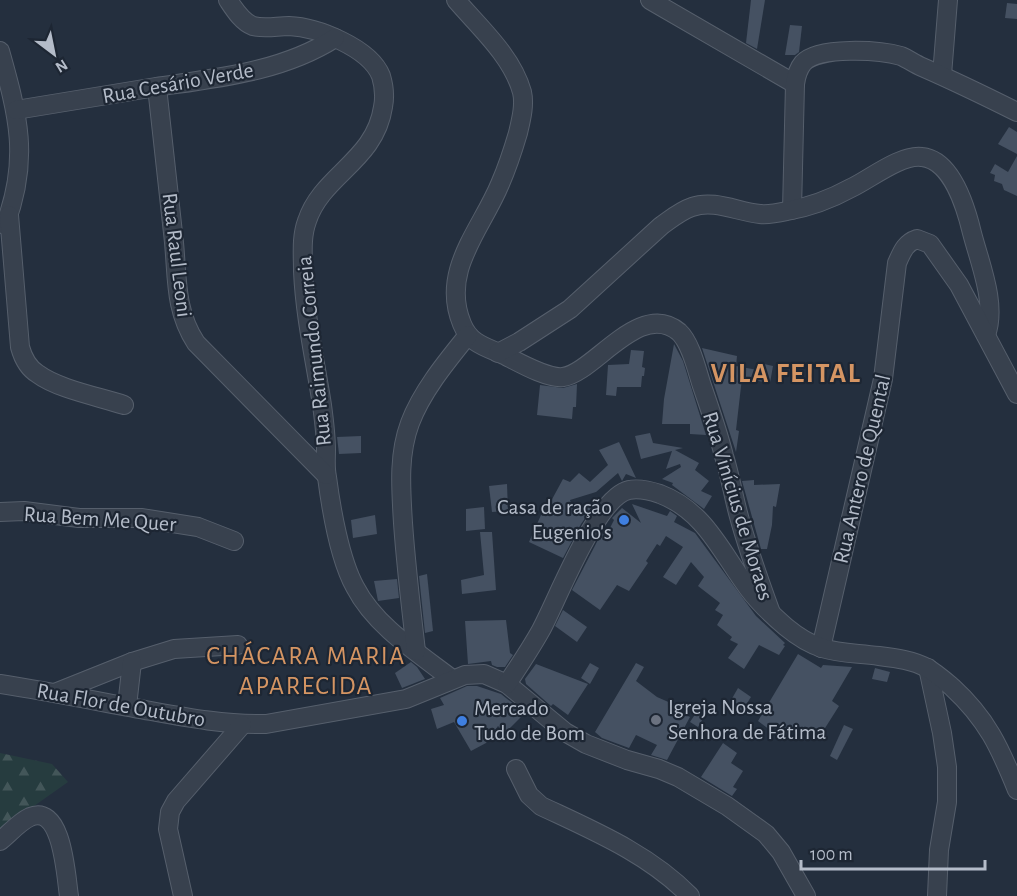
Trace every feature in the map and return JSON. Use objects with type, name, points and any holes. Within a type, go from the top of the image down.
[{"type":"street","name":"Rua Raimundo Correia","points":[[228,0],[250,25],[271,28],[289,26],[307,28],[335,38],[357,50],[371,62],[380,74],[384,100],[381,120],[371,142],[320,197],[307,221],[302,248],[304,295],[324,421],[326,475],[347,571],[369,608],[384,624],[452,679]]},
{"type":"street","points":[[416,651],[405,560],[400,480],[403,448],[410,422],[422,400],[447,361],[468,335],[461,322],[454,295],[459,271],[466,252],[500,185],[515,144],[522,116],[522,94],[514,73],[503,56],[456,0]]},
{"type":"street","points":[[650,0],[795,84]]},
{"type":"street","points":[[942,75],[948,0]]},
{"type":"street","name":"Rua Cesário Verde","points":[[16,110],[234,75],[288,61],[315,51],[335,38]]},
{"type":"street","points":[[0,51],[16,110],[20,141],[20,166],[9,215],[0,238]]},
{"type":"street","points":[[792,210],[795,84],[799,69],[804,62],[823,53],[878,52],[902,57],[1017,112]]},
{"type":"street","name":"Rua Raul Leoni","points":[[157,87],[175,246],[178,300],[187,330],[196,343],[326,475]]},
{"type":"street","points":[[498,353],[570,309],[661,226],[676,215],[693,207],[705,204],[760,214],[792,210],[830,199],[913,157],[929,158],[939,164],[954,184],[970,224],[989,303],[990,325],[986,335],[1017,394]]},
{"type":"street","points":[[9,215],[20,346],[24,358],[37,374],[52,382],[124,405]]},
{"type":"street","name":"Rua Antero de Quental","points":[[821,648],[884,379],[897,264],[903,248],[911,241],[917,239],[930,244],[939,255],[959,285],[986,335]]},
{"type":"street","name":"Rua Vinícius de Moraes","points":[[468,335],[479,346],[545,373],[564,377],[642,327],[662,325],[673,328],[681,334],[694,359],[724,456],[753,564],[771,613]]},
{"type":"street","points":[[806,896],[781,852],[766,834],[727,806],[678,777],[586,744],[565,732],[507,684],[541,630],[564,578],[584,542],[612,501],[628,490],[653,492],[675,500],[691,512],[708,528],[747,587],[771,613],[803,641],[836,653],[914,662],[928,668],[960,694],[983,719],[997,742],[1017,790]]},
{"type":"street","name":"Rua Bem Me Quer","points":[[0,512],[24,512],[79,518],[141,518],[198,527],[234,541]]},
{"type":"street","points":[[57,693],[132,662],[174,649],[238,645]]},
{"type":"street","points":[[127,706],[132,662]]},
{"type":"street","points":[[928,668],[947,767],[947,802],[939,850],[937,896]]},
{"type":"street","name":"Rua Flor de Outubro","points":[[0,684],[211,722],[242,725],[266,724],[406,699],[465,675],[484,675],[507,684]]},
{"type":"street","points":[[183,896],[168,829],[170,812],[176,801],[242,725]]},
{"type":"street","points":[[516,769],[529,795],[541,806],[650,861],[673,878],[690,896]]},
{"type":"street","points":[[0,841],[30,817],[41,817],[53,824],[60,839],[69,896]]},
{"type":"green space","points":[[0,753],[52,764],[68,782],[0,830]]},
{"type":"building","points":[[751,0],[765,0],[757,49],[746,43]]},
{"type":"building","points":[[1007,3],[1017,4],[1017,19],[1005,18]]},
{"type":"building","points":[[790,25],[802,26],[799,52],[795,55],[785,55]]},
{"type":"building","points":[[1009,127],[1017,132],[1017,154],[998,144]]},
{"type":"building","points":[[1017,156],[1017,196],[1004,190],[1002,184],[994,181],[995,175],[990,173],[995,164],[1008,172]]},
{"type":"building","points":[[674,344],[683,361],[706,435],[690,434],[690,424],[662,424]]},
{"type":"building","points":[[702,348],[737,356],[736,366],[763,371],[764,364],[773,366],[770,383],[742,378],[736,452]]},
{"type":"building","points":[[631,350],[644,351],[642,367],[645,368],[641,387],[617,387],[616,396],[606,395],[608,365],[629,364]]},
{"type":"building","points":[[577,384],[576,407],[573,407],[572,419],[537,415],[540,385],[563,388]]},
{"type":"building","points":[[650,433],[653,443],[683,448],[675,450],[699,463],[695,470],[709,481],[701,491],[712,496],[704,509],[672,485],[673,483],[662,479],[681,467],[680,464],[666,469],[672,451],[641,459],[635,436]]},
{"type":"building","points":[[361,436],[361,453],[339,454],[337,437]]},
{"type":"building","points":[[619,442],[636,478],[626,474],[622,481],[618,473],[596,492],[570,500],[572,507],[595,504],[581,524],[563,558],[529,542],[541,515],[543,516],[563,479],[570,482],[579,473],[590,482],[608,465],[599,450]]},
{"type":"building","points":[[754,480],[754,485],[780,484],[776,507],[773,506],[767,549],[761,549],[742,481]]},
{"type":"building","points":[[507,484],[508,511],[492,512],[489,486]]},
{"type":"building","points":[[632,504],[667,516],[670,511],[677,516],[674,522],[695,533],[756,616],[785,643],[779,655],[759,645],[744,669],[728,658],[738,644],[730,640],[732,637],[717,625],[723,615],[715,610],[720,603],[698,586],[704,577],[691,562],[676,585],[663,577],[683,547],[666,536],[660,546],[657,544],[646,561],[648,563],[629,591],[617,585],[600,610],[572,590],[600,536],[602,533],[606,536],[614,520],[612,518],[622,508],[641,523]]},
{"type":"building","points":[[484,507],[485,529],[466,531],[466,509]]},
{"type":"building","points":[[375,515],[377,534],[353,538],[351,520]]},
{"type":"building","points":[[480,532],[492,532],[496,590],[462,594],[461,580],[484,575]]},
{"type":"building","points":[[427,574],[433,631],[425,633],[419,576]]},
{"type":"building","points":[[397,579],[399,598],[378,601],[374,581]]},
{"type":"building","points":[[563,610],[587,627],[577,642],[555,626]]},
{"type":"building","points":[[506,620],[510,653],[513,655],[505,667],[492,665],[491,661],[468,664],[465,621]]},
{"type":"building","points":[[798,654],[821,668],[823,665],[852,667],[832,701],[839,706],[820,736],[796,725],[788,736],[772,727],[770,730],[758,721]]},
{"type":"building","points":[[411,662],[425,679],[402,688],[395,673]]},
{"type":"building","points":[[590,663],[599,668],[590,684],[581,678]]},
{"type":"building","points":[[636,663],[644,667],[636,681],[657,697],[673,704],[671,708],[690,717],[667,760],[651,755],[657,745],[636,735],[629,748],[602,738],[595,732]]},
{"type":"building","points":[[536,664],[588,684],[568,715],[553,704],[551,706],[526,684],[525,679]]},
{"type":"building","points":[[875,668],[890,672],[887,682],[872,679]]},
{"type":"building","points":[[467,686],[477,686],[501,694],[525,713],[505,733],[498,726],[486,743],[471,751],[454,722],[437,729],[431,709],[444,705],[440,698]]},
{"type":"building","points":[[738,688],[751,697],[742,711],[730,702]]},
{"type":"building","points":[[698,710],[706,714],[698,727],[690,722]]},
{"type":"building","points":[[844,725],[853,729],[837,760],[830,756]]},
{"type":"building","points":[[723,743],[737,753],[731,763],[743,771],[733,787],[737,789],[732,796],[701,777]]},
{"type":"place","name":"Casa de ração Eugenio's","points":[[624,520]]},
{"type":"place","name":"Igreja Nossa Senhora de Fátima","points":[[656,720]]},
{"type":"place","name":"Mercado Tudo de Bom","points":[[462,721]]},
{"type":"district","name":"VILA FEITAL","points":[[786,374]]},
{"type":"district","name":"CHÁCARA MARIA APARECIDA","points":[[306,671]]}]
